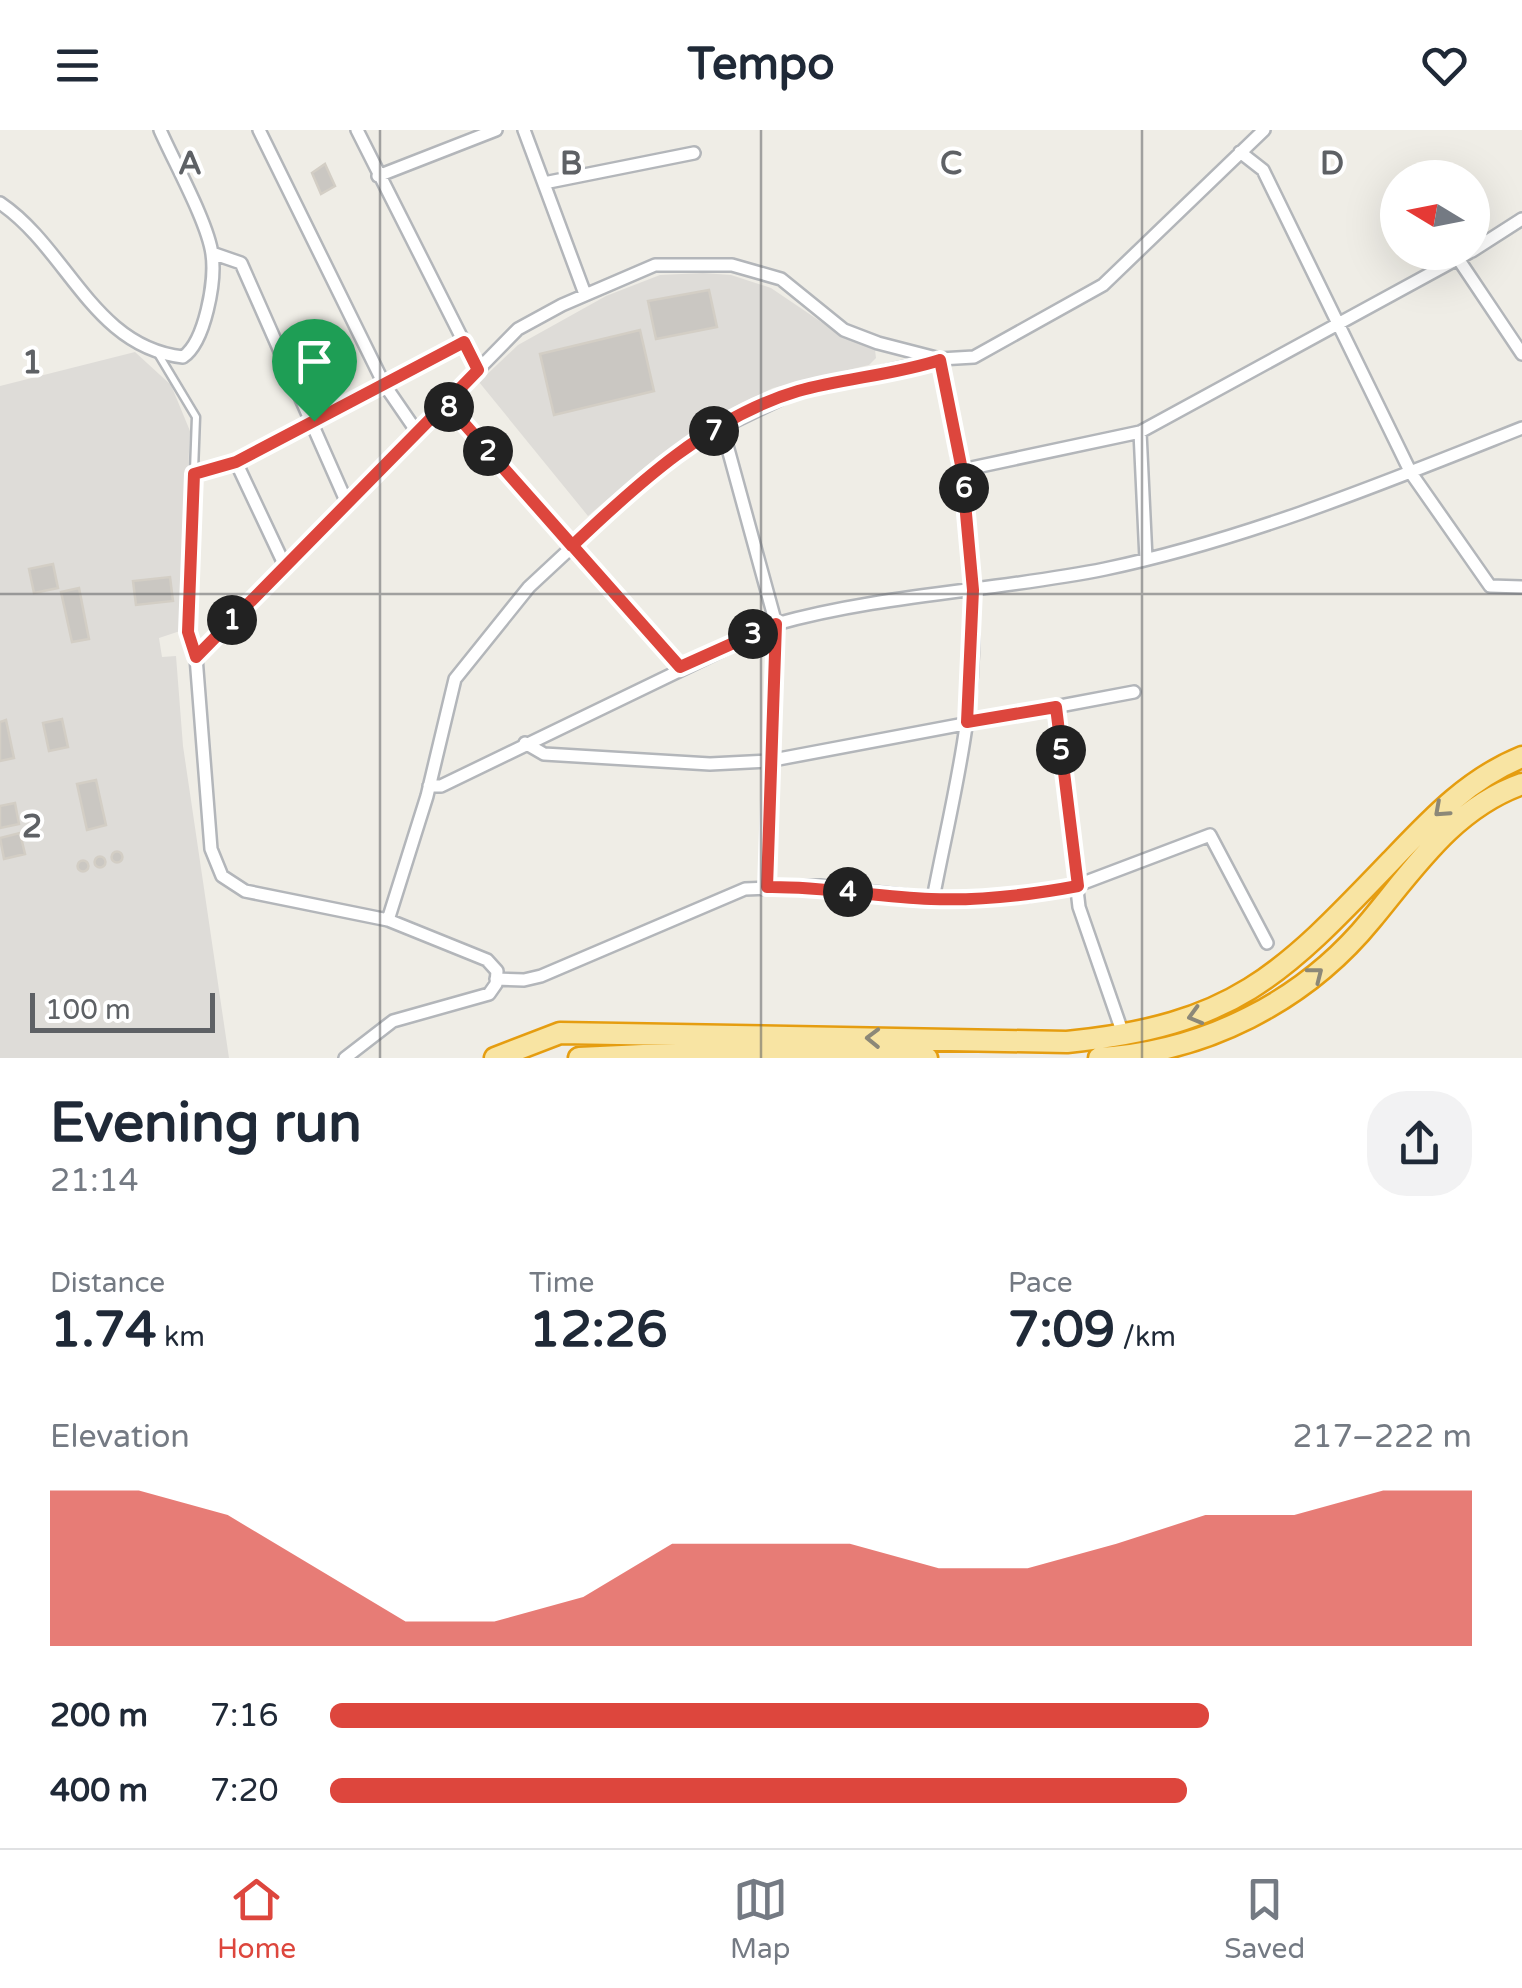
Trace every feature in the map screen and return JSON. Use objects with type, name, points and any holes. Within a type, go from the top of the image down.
[{"type":"highway","points":[[495,1058],[560,1033],[1067,1042],[1200,1016],[1268,980],[1323,932],[1432,818],[1481,775],[1522,757]]},
{"type":"highway","points":[[1099,1058],[1176,1046],[1255,1017],[1318,975],[1343,951],[1419,860],[1463,815],[1522,784]]},
{"type":"highway","points":[[579,1058],[708,1052],[927,1058]]},
{"type":"street","points":[[0,203],[28,224],[114,330],[157,352],[183,357],[195,349],[202,332],[212,252],[160,130]]},
{"type":"street","points":[[259,130],[384,384],[417,432]]},
{"type":"street","points":[[357,130],[478,370]]},
{"type":"street","points":[[378,176],[496,130]]},
{"type":"street","points":[[524,130],[585,294]]},
{"type":"street","points":[[388,920],[429,786],[455,679],[529,587],[658,467],[722,427],[795,392],[940,360],[974,357],[1102,285],[1264,130]]},
{"type":"street","points":[[1240,152],[1263,170],[1411,472],[1490,586],[1522,587]]},
{"type":"street","points":[[544,183],[694,153]]},
{"type":"street","points":[[1490,240],[1522,219]]},
{"type":"street","points":[[212,252],[241,263],[347,502]]},
{"type":"street","points":[[345,1058],[393,1021],[489,994],[497,972],[487,960],[388,920],[245,891],[222,876],[210,849],[196,657],[518,329],[585,294],[655,265],[732,264],[781,278],[844,330],[940,360]]},
{"type":"street","points":[[962,470],[1140,432],[1439,270]]},
{"type":"street","points":[[1465,270],[1522,354]]},
{"type":"street","points":[[194,474],[236,462],[464,342]]},
{"type":"street","points":[[933,899],[967,722],[973,590],[962,470],[940,360]]},
{"type":"street","points":[[446,403],[680,667]]},
{"type":"street","points":[[722,427],[776,624],[768,761],[767,887]]},
{"type":"street","points":[[429,786],[441,786],[680,667],[776,624],[825,610],[973,590],[1146,558],[1219,540],[1522,428]]},
{"type":"street","points":[[1140,432],[1146,558]]},
{"type":"street","points":[[236,462],[285,566]]},
{"type":"street","points":[[524,743],[544,754],[710,764],[768,761],[1134,692]]},
{"type":"street","points":[[1056,707],[1080,907],[1123,1034]]},
{"type":"street","points":[[496,979],[541,976],[727,893],[820,886],[933,899],[1026,896],[1078,886],[1210,835],[1267,942]]},
{"type":"lane","points":[[157,352],[196,417],[188,632],[196,657]]},
{"type":"shaded area","points":[[660,275],[731,275],[771,288],[836,332],[875,350],[876,358],[869,365],[773,388],[734,407],[657,457],[588,516],[479,382],[518,345],[606,296]]},
{"type":"shaded area","points":[[135,352],[171,385],[190,431],[180,631],[159,638],[162,657],[176,656],[183,746],[229,1058],[0,1058],[0,386]]},
{"type":"building","points":[[325,164],[335,186],[321,194],[312,173]]},
{"type":"building","points":[[709,290],[717,327],[656,339],[648,301]]},
{"type":"building","points":[[640,330],[654,391],[554,415],[540,354]]},
{"type":"building","points":[[53,564],[58,588],[34,593],[29,569]]},
{"type":"building","points":[[170,577],[173,601],[136,605],[133,581]]},
{"type":"building","points":[[79,588],[89,639],[72,642],[61,592]]},
{"type":"building","points":[[62,719],[68,747],[49,751],[43,723]]},
{"type":"building","points":[[6,720],[14,758],[0,761],[0,722]]},
{"type":"building","points":[[96,780],[106,825],[87,830],[77,784]]},
{"type":"building","points":[[15,803],[19,824],[0,828],[0,806]]},
{"type":"building","points":[[20,833],[25,854],[4,859],[0,838]]},
{"type":"building","points":[[117,851],[123,857],[117,863],[111,857]]},
{"type":"building","points":[[100,856],[106,862],[100,868],[94,862]]},
{"type":"building","points":[[83,860],[89,866],[83,872],[77,866]]},
{"type":"route","points":[[314,421],[236,462],[194,474],[188,632],[196,657],[446,403],[626,606],[680,667],[776,624],[768,761],[767,887],[820,886],[854,893],[933,899],[1026,896],[1078,886],[1056,707],[967,722],[973,590],[962,470],[940,360],[795,392],[753,410],[658,467],[591,528],[572,546],[446,403],[478,370],[464,342],[314,421]]}]
